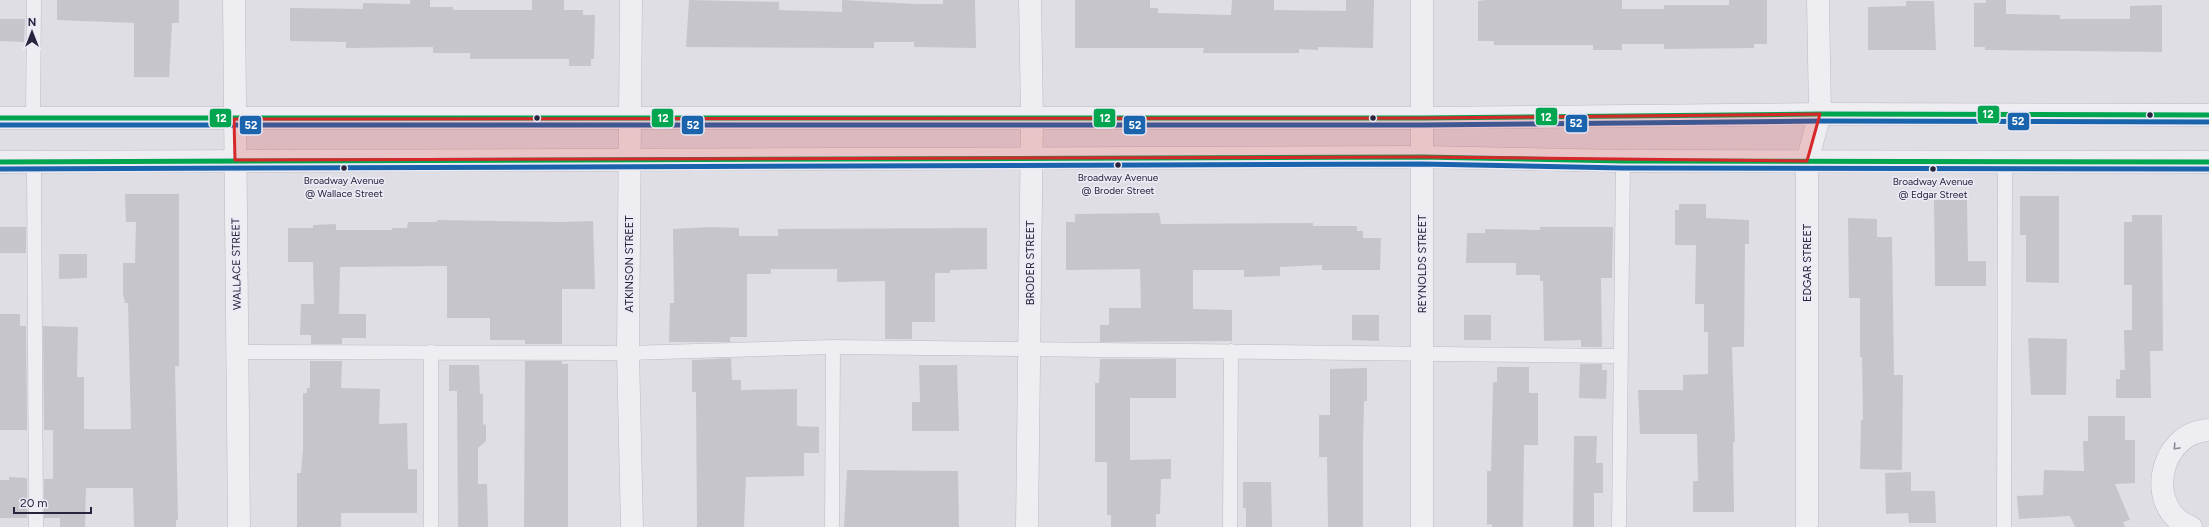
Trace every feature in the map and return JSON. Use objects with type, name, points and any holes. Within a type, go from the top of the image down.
[{"type":"street","name":"WALLACE STREET","points":[[234,0],[239,527]]},
{"type":"street","name":"ATKINSON STREET","points":[[631,0],[628,353],[632,527]]},
{"type":"street","name":"BRODER STREET","points":[[1027,527],[1032,117],[1030,0]]},
{"type":"street","name":"REYNOLDS STREET","points":[[1422,0],[1422,527]]},
{"type":"street","name":"EDGAR STREET","points":[[1807,527],[1807,161],[1820,114],[1818,0]]},
{"type":"street","points":[[0,118],[1422,118],[1820,114],[2209,115]]},
{"type":"street","points":[[0,162],[629,158],[1031,159],[1422,156],[1623,161],[2209,162]]},
{"type":"street","points":[[2191,527],[2173,514],[2164,498],[2161,480],[2165,462],[2174,447],[2188,436],[2209,430]]},
{"type":"lane","points":[[33,118],[34,0]]},
{"type":"lane","points":[[1619,527],[1623,161]]},
{"type":"lane","points":[[34,162],[36,527]]},
{"type":"lane","points":[[2004,527],[2005,162]]},
{"type":"lane","points":[[237,352],[628,353],[833,347],[1231,351],[1422,355],[1620,356]]},
{"type":"lane","points":[[832,527],[833,347]]},
{"type":"lane","points":[[1230,527],[1231,351]]},
{"type":"lane","points":[[431,352],[431,527]]},
{"type":"highlighted area","points":[[1820,114],[1807,161],[1422,157],[235,160],[234,119],[1422,118]]},
{"type":"building","points":[[57,0],[179,0],[179,23],[172,23],[169,77],[134,77],[134,23],[57,20]]},
{"type":"building","points":[[410,0],[430,0],[430,7],[453,7],[453,10],[532,10],[532,0],[564,0],[564,10],[583,10],[583,15],[595,15],[594,59],[591,59],[591,66],[569,66],[569,59],[470,59],[470,53],[433,53],[433,47],[346,48],[346,42],[290,41],[290,8],[363,9],[363,3],[410,4]]},
{"type":"building","points":[[689,0],[779,2],[779,10],[842,12],[842,0],[943,4],[943,0],[975,0],[976,48],[914,47],[914,42],[874,42],[874,48],[686,47]]},
{"type":"building","points":[[1075,0],[1150,0],[1150,8],[1158,8],[1158,13],[1231,15],[1232,0],[1274,0],[1274,10],[1346,11],[1346,0],[1374,0],[1373,48],[1318,47],[1318,50],[1299,49],[1299,53],[1203,53],[1204,48],[1075,48]]},
{"type":"building","points":[[1622,0],[1622,9],[1664,9],[1664,5],[1729,5],[1729,0],[1767,0],[1767,44],[1754,44],[1754,48],[1664,49],[1664,44],[1622,44],[1622,50],[1593,50],[1593,45],[1494,45],[1494,41],[1478,41],[1478,1]]},
{"type":"building","points":[[1986,0],[2006,0],[2006,14],[2060,15],[2060,19],[2130,19],[2130,6],[2162,5],[2162,52],[1985,50],[1985,47],[1974,47],[1974,3],[1986,3]]},
{"type":"building","points":[[1906,1],[1934,1],[1936,50],[1868,50],[1868,7],[1906,6]]},
{"type":"building","points":[[0,19],[25,19],[24,42],[0,41]]},
{"type":"building","points":[[125,194],[179,194],[179,366],[175,366],[178,520],[176,520],[176,527],[134,527],[133,488],[86,488],[85,527],[60,527],[60,518],[44,518],[44,479],[53,479],[53,430],[44,430],[43,326],[78,327],[77,377],[84,377],[84,429],[131,429],[128,303],[125,303],[123,294],[123,263],[135,263],[136,222],[126,222]]},
{"type":"building","points":[[2020,196],[2059,196],[2059,283],[2026,282],[2026,235],[2020,235]]},
{"type":"building","points":[[1934,200],[1967,200],[1968,261],[1986,261],[1986,286],[1935,286]]},
{"type":"building","points":[[1679,204],[1706,204],[1706,218],[1749,220],[1749,244],[1745,244],[1744,347],[1732,347],[1735,442],[1733,442],[1734,512],[1693,512],[1693,481],[1698,481],[1697,434],[1640,434],[1638,390],[1683,390],[1683,375],[1708,374],[1708,332],[1704,332],[1704,304],[1695,304],[1696,245],[1675,245],[1675,210],[1679,210]]},
{"type":"building","points":[[1159,213],[1161,224],[1313,223],[1313,226],[1357,226],[1357,231],[1363,231],[1363,238],[1381,238],[1380,270],[1322,270],[1322,265],[1280,267],[1280,276],[1244,277],[1244,270],[1193,270],[1193,309],[1232,310],[1232,341],[1100,342],[1100,325],[1109,325],[1109,308],[1141,308],[1140,269],[1066,270],[1066,222],[1075,222],[1075,214]]},
{"type":"building","points":[[2132,215],[2162,215],[2163,351],[2150,351],[2151,398],[2116,398],[2116,379],[2120,379],[2120,370],[2125,370],[2124,330],[2132,330],[2132,285],[2124,285],[2124,222],[2132,222]]},
{"type":"building","points":[[1848,218],[1877,219],[1877,237],[1892,237],[1894,375],[1903,375],[1902,470],[1860,469],[1861,420],[1863,420],[1862,357],[1860,357],[1860,298],[1849,298]]},
{"type":"building","points":[[437,220],[593,221],[595,289],[562,289],[562,344],[525,344],[525,340],[490,340],[490,318],[447,318],[447,266],[340,267],[339,314],[366,314],[366,338],[342,338],[342,344],[311,344],[311,335],[300,335],[301,304],[314,304],[313,262],[288,262],[288,228],[313,228],[313,225],[336,224],[336,230],[392,230],[392,228],[407,228],[408,222],[437,222]]},
{"type":"building","points":[[0,227],[26,227],[26,253],[0,253]]},
{"type":"building","points":[[710,227],[739,228],[739,236],[778,236],[778,229],[987,228],[987,269],[950,270],[950,273],[935,273],[935,322],[912,322],[912,339],[885,339],[885,281],[837,282],[837,269],[771,269],[771,274],[747,274],[747,337],[730,337],[730,342],[669,342],[670,303],[674,303],[673,229]]},
{"type":"building","points":[[1540,227],[1613,227],[1612,278],[1601,278],[1602,347],[1581,347],[1581,340],[1544,341],[1543,281],[1540,281],[1540,275],[1516,275],[1516,263],[1466,263],[1467,233],[1485,233],[1485,229],[1540,230]]},
{"type":"building","points":[[59,254],[87,254],[87,278],[59,279]]},
{"type":"building","points":[[0,314],[20,314],[20,326],[26,326],[27,430],[0,430]]},
{"type":"building","points":[[1352,315],[1379,315],[1379,341],[1352,340]]},
{"type":"building","points":[[1464,315],[1491,315],[1491,340],[1464,340]]},
{"type":"building","points":[[2028,338],[2067,339],[2066,395],[2031,395]]},
{"type":"building","points":[[731,358],[732,380],[741,380],[741,390],[797,389],[797,426],[819,427],[819,453],[804,453],[804,476],[746,477],[744,527],[697,527],[696,392],[692,392],[692,360]]},
{"type":"building","points":[[1100,359],[1176,359],[1176,398],[1130,398],[1130,460],[1171,459],[1171,479],[1161,479],[1160,514],[1156,514],[1156,527],[1111,527],[1111,515],[1107,515],[1107,462],[1095,462],[1095,383],[1099,383]]},
{"type":"building","points":[[310,361],[342,361],[341,388],[380,389],[379,424],[407,423],[408,469],[417,469],[417,513],[341,513],[341,527],[297,527],[297,473],[301,473],[303,450],[303,393],[307,393],[307,388],[310,388]]},
{"type":"building","points":[[525,361],[562,361],[562,364],[568,364],[568,527],[524,527]]},
{"type":"building","points":[[1580,364],[1602,364],[1602,370],[1607,370],[1606,399],[1579,398]]},
{"type":"building","points":[[449,365],[479,365],[480,394],[483,394],[483,424],[486,425],[486,441],[478,448],[478,484],[487,484],[488,527],[458,527],[457,391],[449,391]]},
{"type":"building","points":[[919,365],[957,365],[959,431],[912,431],[912,402],[920,402]]},
{"type":"building","points":[[1497,367],[1529,367],[1529,393],[1538,393],[1538,445],[1524,445],[1523,527],[1492,527],[1492,524],[1487,525],[1487,471],[1491,471],[1493,382],[1497,382]]},
{"type":"building","points":[[1367,368],[1367,401],[1364,401],[1363,527],[1328,527],[1327,457],[1319,457],[1319,415],[1330,415],[1330,369]]},
{"type":"building","points":[[2088,416],[2125,416],[2125,440],[2135,440],[2135,483],[2115,484],[2130,520],[2123,522],[2125,527],[2075,527],[2070,516],[2019,519],[2017,496],[2043,495],[2044,470],[2084,471],[2083,441],[2088,441]]},
{"type":"building","points":[[1574,436],[1597,436],[1596,463],[1603,463],[1603,493],[1594,493],[1594,527],[1573,527]]},
{"type":"building","points":[[847,470],[958,471],[959,527],[844,527]]},
{"type":"building","points":[[1911,472],[1911,491],[1935,491],[1936,523],[1909,523],[1908,513],[1886,514],[1885,473]]},
{"type":"building","points":[[9,477],[27,478],[27,518],[0,518],[0,480],[9,480]]},
{"type":"building","points":[[1243,482],[1271,482],[1272,527],[1246,527],[1246,508],[1243,508]]},
{"type":"transit line","name":"12","points":[[0,118],[1422,118],[1820,114],[2209,115]]},
{"type":"transit line","name":"52","points":[[0,125],[1422,125],[1820,121],[2209,122]]},
{"type":"transit line","name":"12","points":[[0,162],[1422,157],[1623,161],[2209,162]]},
{"type":"transit line","name":"52","points":[[0,169],[1422,164],[1623,168],[2209,169]]},
{"type":"place","name":"Broadway Avenue @ Broder Street","points":[[1118,165]]},
{"type":"place","name":"Broadway Avenue @ Wallace Street","points":[[344,168]]},
{"type":"place","name":"Broadway Avenue @ Edgar Street","points":[[1933,169]]}]
